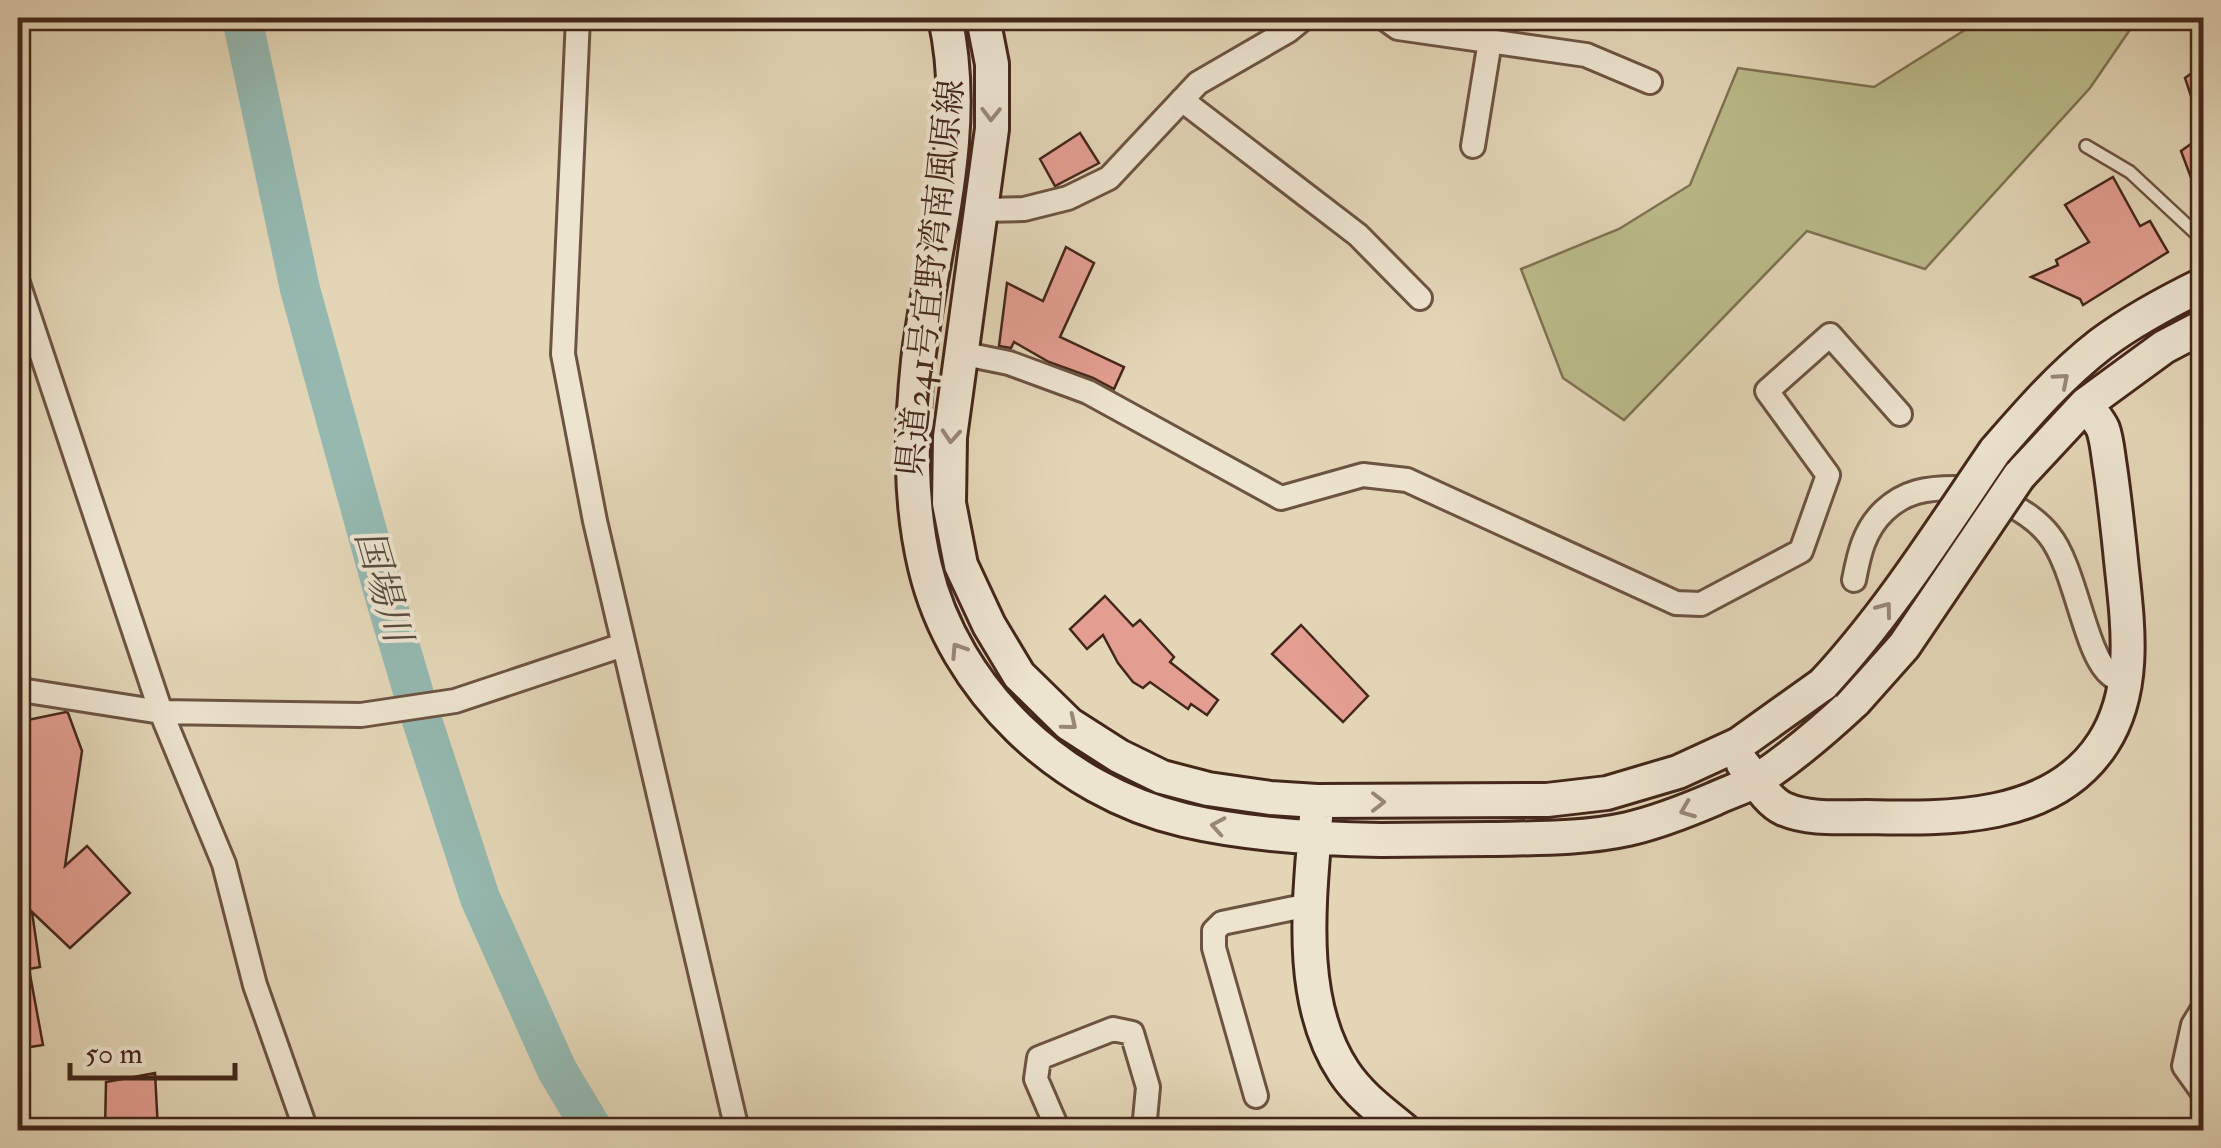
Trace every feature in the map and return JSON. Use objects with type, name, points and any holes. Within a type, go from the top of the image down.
[{"type":"main road","name":"県道241号宜野湾南風原線","points":[[946,18],[952,46],[955,128],[918,360],[912,440],[916,512],[925,568],[950,637],[1017,729],[1060,764],[1116,796],[1180,819],[1314,838],[1587,835],[1661,820],[1756,780],[1812,740],[1856,701],[1904,646],[2018,476],[2086,404],[2164,347],[2204,326]]},
{"type":"main road","name":"県道241号宜野湾南風原線","points":[[983,18],[992,64],[992,129],[950,436],[948,503],[961,565],[989,625],[1019,675],[1069,724],[1119,756],[1162,777],[1208,789],[1318,801],[1546,800],[1606,793],[1678,772],[1740,744],[1823,684],[1886,609],[1996,451],[2041,398],[2103,344],[2204,284]]},
{"type":"main road","points":[[1730,748],[1775,804],[1804,816],[1894,818],[2008,808],[2046,792],[2093,758],[2118,713],[2128,654],[2110,468],[2103,428],[2086,404]]},
{"type":"main road","points":[[1318,801],[1308,935],[1315,998],[1327,1039],[1343,1071],[1363,1096],[1404,1130]]},
{"type":"street","points":[[578,18],[563,354],[595,522],[736,1130]]},
{"type":"street","points":[[980,210],[1039,206],[1068,198],[1109,178],[1198,84],[1304,18]]},
{"type":"street","points":[[1384,18],[1398,28],[1455,27],[1490,41],[1586,55],[1650,82]]},
{"type":"street","points":[[1473,146],[1490,41]]},
{"type":"street","points":[[1182,100],[1358,236],[1420,298]]},
{"type":"street","points":[[18,283],[161,712],[224,864],[254,985],[306,1130]]},
{"type":"street","points":[[960,354],[1009,363],[1088,392],[1281,498],[1363,474],[1407,480],[1676,602],[1701,604],[1801,551],[1828,475],[1768,391],[1830,335],[1900,414]]},
{"type":"street","points":[[1854,580],[1862,544],[1877,518],[1897,499],[1926,488],[1962,488],[1998,498],[2024,512],[2050,536],[2066,563],[2097,656],[2110,675],[2125,682]]},
{"type":"street","points":[[18,686],[26,691],[161,712],[361,715],[456,701],[623,645]]},
{"type":"street","points":[[1256,1096],[1214,948],[1214,931],[1222,923],[1310,905]]},
{"type":"street","points":[[2204,1006],[2193,1025],[2184,1066],[2204,1094]]},
{"type":"street","points":[[1058,1130],[1036,1079],[1038,1058],[1113,1029],[1132,1034],[1148,1086],[1144,1130]]},
{"type":"lane","points":[[2086,146],[2130,172],[2204,241]]},
{"type":"green space","points":[[1984,18],[2138,18],[2090,88],[1925,269],[1807,231],[1624,420],[1563,378],[1521,269],[1619,229],[1690,185],[1738,68],[1874,87]]},
{"type":"building","points":[[2204,64],[2204,122],[2200,123],[2185,78]]},
{"type":"building","points":[[1080,133],[1099,163],[1055,186],[1040,159]]},
{"type":"building","points":[[2204,135],[2204,206],[2202,207],[2181,151]]},
{"type":"building","points":[[2113,177],[2140,226],[2150,221],[2168,252],[2083,305],[2080,299],[2031,277],[2058,265],[2056,260],[2089,242],[2065,205]]},
{"type":"building","points":[[1066,247],[1094,263],[1060,337],[1124,367],[1114,389],[1049,362],[1014,342],[1011,348],[999,346],[1007,283],[1043,301]]},
{"type":"building","points":[[1105,596],[1133,626],[1140,620],[1174,657],[1170,662],[1218,700],[1207,715],[1191,704],[1188,709],[1150,682],[1143,688],[1133,682],[1103,635],[1087,649],[1070,629]]},
{"type":"building","points":[[1301,625],[1368,696],[1343,722],[1272,654]]},
{"type":"building","points":[[66,712],[82,751],[65,866],[87,846],[130,893],[70,948],[32,912],[40,967],[29,969],[43,1045],[18,1049],[18,722]]},
{"type":"building","points":[[155,1073],[158,1130],[105,1130],[106,1082]]},
{"type":"waterway","name":"国場川","points":[[242,18],[300,289],[418,708],[480,898],[557,1070],[593,1130]]}]
